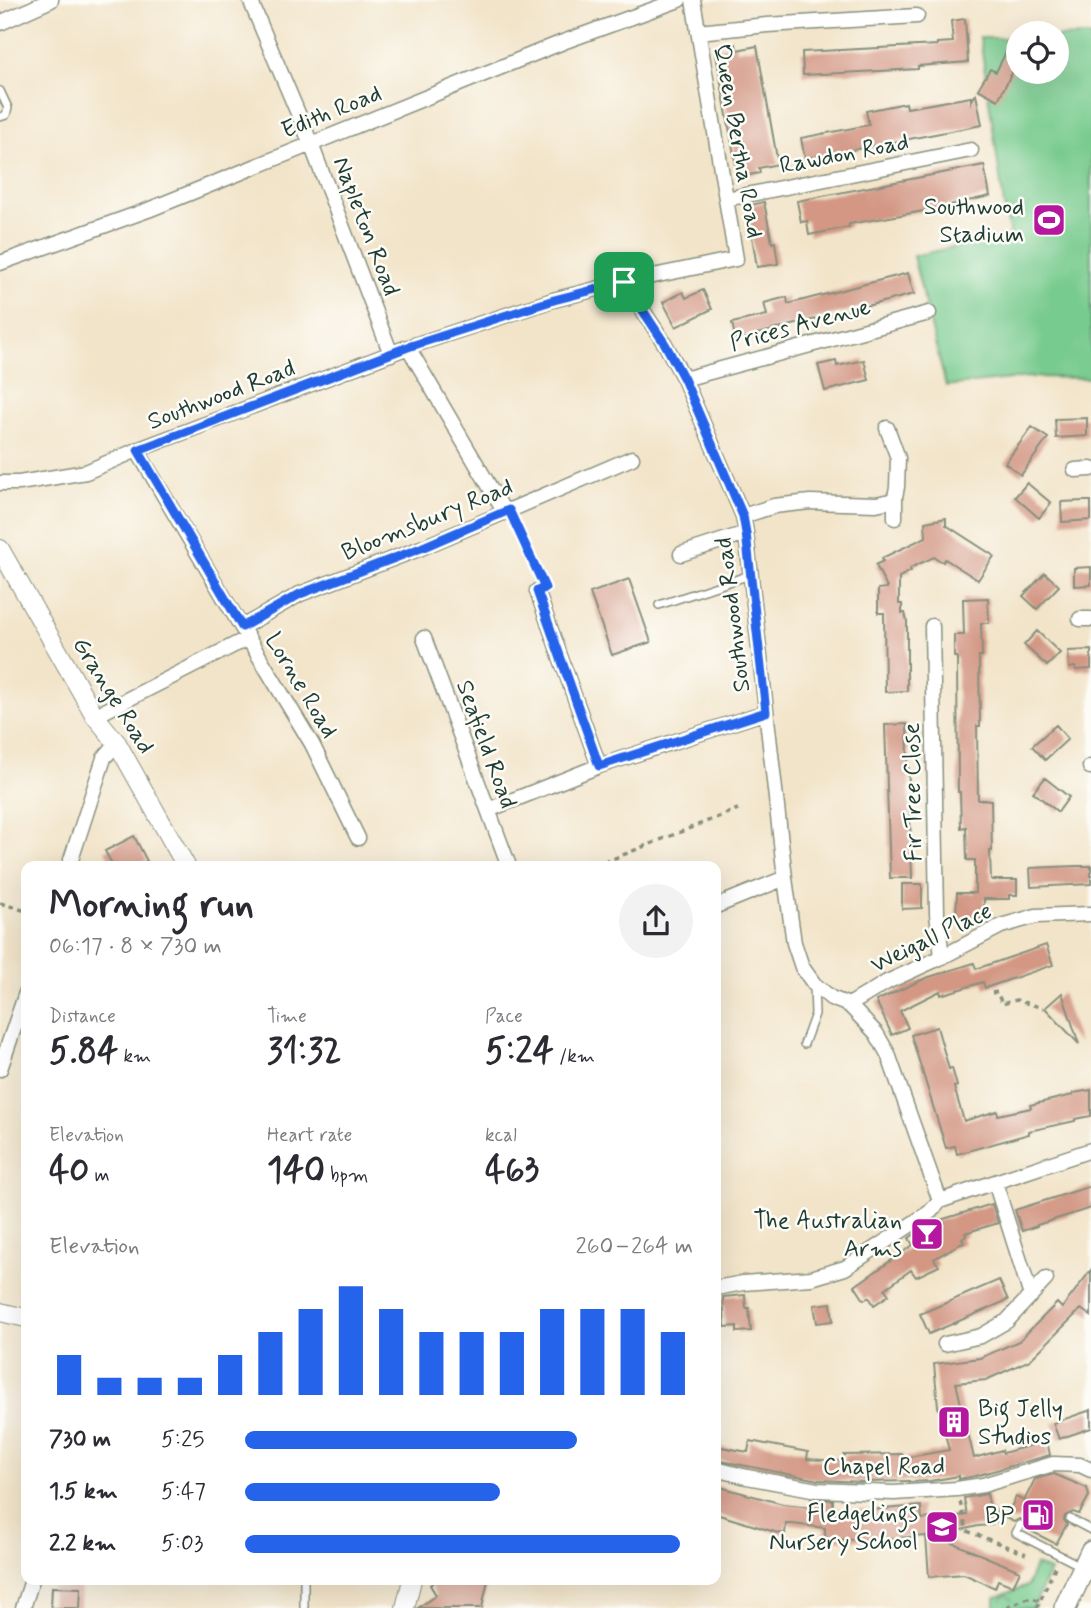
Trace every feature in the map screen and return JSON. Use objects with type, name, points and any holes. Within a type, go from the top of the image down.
[{"type":"main road","points":[[1065,1608],[1087,1560]]},
{"type":"street","points":[[0,23],[51,0]]},
{"type":"street","name":"Napleton Road","points":[[250,0],[311,144],[391,354]]},
{"type":"street","name":"Edith Road","points":[[0,263],[148,210],[562,42],[679,0]]},
{"type":"street","name":"Queen Bertha Road","points":[[624,282],[736,259],[693,0]]},
{"type":"street","points":[[698,32],[917,16]]},
{"type":"street","name":"Rawdon Road","points":[[726,199],[971,150]]},
{"type":"street","name":"Southwood Road","points":[[0,483],[19,484],[86,472],[408,347],[554,300],[624,282],[665,344],[684,379],[743,516],[785,877],[794,943],[802,967],[814,984],[831,998],[849,1005],[876,1033],[888,1054],[940,1201]]},
{"type":"street","name":"Prices Avenue","points":[[684,379],[929,313]]},
{"type":"street","points":[[408,347],[507,512]]},
{"type":"street","points":[[887,428],[898,458],[895,518]]},
{"type":"street","name":"Lorne Road","points":[[138,450],[312,744],[358,838]]},
{"type":"street","name":"Bloomsbury Road","points":[[95,716],[245,633],[300,594],[421,548],[632,458]]},
{"type":"street","points":[[1075,470],[1091,469]]},
{"type":"street","points":[[743,516],[774,506],[810,502],[876,503],[890,501],[895,497]]},
{"type":"street","points":[[681,554],[746,533]]},
{"type":"street","name":"Grange Road","points":[[0,549],[95,716],[117,743],[183,861]]},
{"type":"street","points":[[537,591],[599,766]]},
{"type":"street","name":"Fir Tree Close","points":[[932,626],[937,914],[942,957]]},
{"type":"street","name":"Seafield Road","points":[[424,638],[507,861]]},
{"type":"street","points":[[488,810],[599,766],[766,712]]},
{"type":"street","points":[[71,861],[104,758],[117,743]]},
{"type":"street","points":[[721,904],[785,877]]},
{"type":"street","name":"Weigall Place","points":[[849,1005],[887,982],[1001,926],[1036,916],[1091,914]]},
{"type":"street","points":[[0,1069],[21,1008]]},
{"type":"street","points":[[721,1288],[743,1283],[811,1278],[845,1268],[930,1212],[940,1201],[1091,1150]]},
{"type":"street","points":[[995,1182],[1031,1296]]},
{"type":"street","points":[[945,1344],[981,1336],[1007,1321],[1046,1279]]},
{"type":"street","points":[[0,1312],[21,1317]]},
{"type":"street","name":"Chapel Road","points":[[721,1470],[817,1490],[894,1493],[983,1485],[1053,1464],[1080,1465],[1091,1470]]},
{"type":"street","points":[[23,1608],[30,1585]]},
{"type":"street","points":[[405,1608],[411,1585]]},
{"type":"lane","points":[[0,91],[8,108],[6,114],[0,117]]},
{"type":"lane","points":[[659,605],[750,575]]},
{"type":"lane","points":[[804,1044],[815,1014],[814,984]]},
{"type":"lane","points":[[1069,1519],[1091,1530]]},
{"type":"lane","points":[[1020,1525],[1016,1533],[1087,1560]]},
{"type":"lane","points":[[304,1585],[304,1608]]},
{"type":"path","points":[[507,512],[545,588],[537,591]]},
{"type":"path","points":[[608,861],[738,809]]},
{"type":"path","points":[[0,903],[21,909]]},
{"type":"path","points":[[992,993],[997,992],[1002,1004],[1016,1000],[1043,1008]]},
{"type":"path","points":[[957,1489],[967,1531],[1027,1554]]},
{"type":"path","points":[[1037,1608],[1055,1567]]},
{"type":"path","points":[[1008,1608],[1031,1597],[1040,1601]]},
{"type":"green space","name":"Southwood Stadium","points":[[1091,36],[1091,378],[1029,377],[946,386],[913,256],[1010,235],[980,38],[1006,38],[1006,84],[1069,84],[1069,37]]},
{"type":"green space","points":[[1035,1565],[1050,1571],[1033,1608],[995,1608],[995,1598],[1027,1586]]},
{"type":"building","points":[[965,19],[968,62],[918,66],[918,69],[803,75],[802,52],[953,42],[951,21]]},
{"type":"building","points":[[736,44],[737,50],[757,46],[778,164],[759,168],[760,173],[738,177],[715,49]]},
{"type":"building","points":[[1006,52],[1006,84],[998,100],[978,89],[990,69],[996,72]]},
{"type":"building","points":[[976,94],[982,125],[805,159],[801,138],[869,125],[866,111],[906,103],[907,108],[971,97],[971,102]]},
{"type":"building","points":[[984,165],[990,196],[849,224],[849,227],[809,235],[807,221],[801,222],[797,201]]},
{"type":"building","points":[[764,202],[778,264],[757,267],[747,206]]},
{"type":"building","points":[[908,273],[914,294],[736,341],[732,323],[767,315],[764,303],[787,297],[788,304]]},
{"type":"building","points":[[703,290],[712,309],[676,327],[663,302],[683,292],[686,298]]},
{"type":"building","points":[[864,360],[869,380],[825,391],[818,365],[836,361],[837,366]]},
{"type":"building","points":[[1087,418],[1087,436],[1056,438],[1055,419]]},
{"type":"building","points":[[1032,427],[1048,438],[1021,475],[1005,463]]},
{"type":"building","points":[[1027,483],[1051,503],[1039,518],[1015,497]]},
{"type":"building","points":[[1091,501],[1091,520],[1062,522],[1061,502]]},
{"type":"building","points":[[946,518],[946,525],[994,556],[978,580],[945,559],[943,562],[934,557],[910,568],[911,571],[899,577],[899,604],[902,604],[902,613],[905,613],[907,621],[907,691],[885,692],[884,613],[878,613],[878,589],[887,588],[876,565],[883,561],[882,558],[926,537],[925,522]]},
{"type":"building","points":[[1091,567],[1091,585],[1074,586],[1074,568]]},
{"type":"building","points":[[1045,573],[1059,586],[1037,609],[1023,596]]},
{"type":"building","points":[[629,579],[651,642],[612,655],[590,593]]},
{"type":"building","points":[[988,598],[989,623],[981,623],[982,656],[979,656],[978,800],[991,800],[991,880],[1017,880],[1017,895],[1009,895],[1009,899],[984,899],[982,920],[958,920],[957,893],[975,893],[975,860],[967,860],[966,827],[961,828],[958,792],[957,657],[954,657],[954,635],[964,635],[963,599]]},
{"type":"building","points":[[1037,631],[1060,653],[1047,666],[1024,645]]},
{"type":"building","points":[[1091,650],[1091,669],[1069,668],[1068,651]]},
{"type":"building","points":[[907,724],[912,878],[890,878],[885,725]]},
{"type":"building","points":[[1056,725],[1068,739],[1045,760],[1032,746]]},
{"type":"building","points":[[1045,778],[1069,797],[1058,812],[1033,792]]},
{"type":"building","points":[[134,836],[147,861],[110,861],[105,851]]},
{"type":"building","points":[[1091,866],[1091,884],[1031,887],[1030,868]]},
{"type":"building","points":[[902,884],[922,884],[922,908],[902,909]]},
{"type":"building","points":[[1046,945],[1053,965],[985,988],[983,982],[941,995],[940,991],[900,1011],[908,1028],[892,1035],[876,1001],[926,978],[974,963],[976,969]]},
{"type":"building","points":[[1062,993],[1079,1044],[1045,1008]]},
{"type":"building","points":[[937,1027],[949,1069],[952,1068],[957,1086],[954,1087],[964,1121],[997,1111],[998,1115],[1031,1108],[1030,1105],[1091,1090],[1091,1116],[1029,1131],[1029,1134],[957,1154],[955,1146],[946,1148],[911,1035]]},
{"type":"building","points":[[1091,1186],[1091,1208],[1022,1231],[1015,1210]]},
{"type":"building","points":[[992,1204],[998,1223],[965,1233],[966,1236],[962,1238],[964,1243],[934,1259],[939,1266],[916,1277],[911,1270],[885,1289],[889,1295],[874,1305],[869,1297],[864,1300],[855,1286],[913,1245],[909,1238],[931,1223]]},
{"type":"building","points":[[1091,1270],[1091,1316],[1081,1309],[1030,1360],[986,1380],[956,1383],[974,1458],[1047,1441],[1050,1455],[975,1476],[909,1482],[818,1480],[721,1461],[721,1447],[748,1452],[750,1441],[808,1452],[807,1459],[844,1461],[844,1455],[903,1454],[903,1458],[949,1450],[938,1406],[934,1364],[980,1358],[1019,1341],[1057,1303],[1062,1308]]},
{"type":"building","points":[[999,1280],[1008,1300],[929,1334],[920,1314]]},
{"type":"building","points":[[745,1295],[751,1331],[737,1332],[737,1326],[725,1327],[723,1297]]},
{"type":"building","points":[[831,1303],[833,1321],[817,1323],[814,1305]]},
{"type":"building","points":[[1091,1410],[1091,1428],[1059,1439],[1053,1423]]},
{"type":"building","points":[[1054,1474],[1087,1488],[1089,1496],[1079,1514],[1073,1512],[1065,1516],[1067,1524],[1056,1544],[1025,1528],[1023,1520],[1014,1522],[1005,1518],[1016,1497],[1024,1501],[1035,1479]]},
{"type":"building","points":[[721,1487],[783,1504],[811,1507],[811,1499],[833,1500],[833,1509],[869,1510],[921,1506],[922,1519],[967,1515],[964,1498],[987,1494],[991,1514],[997,1513],[999,1521],[992,1525],[936,1536],[1020,1571],[1013,1586],[998,1580],[995,1588],[964,1574],[929,1577],[926,1536],[864,1540],[825,1539],[825,1528],[792,1524],[786,1524],[785,1534],[721,1516]]},
{"type":"building","points":[[430,1585],[487,1585],[482,1608],[418,1608],[436,1595]]},
{"type":"building","points":[[52,1587],[81,1588],[80,1608],[51,1608]]},
{"type":"place","name":"Southwood Stadium","points":[[1049,220]]},
{"type":"place","name":"The Australian Arms","points":[[927,1234]]},
{"type":"place","name":"Big Jelly Studios","points":[[954,1422]]},
{"type":"place","name":"BP","points":[[1038,1515]]},
{"type":"place","name":"Fledgelings Nursery School","points":[[942,1527]]},
{"type":"route","points":[[624,282],[665,344],[684,379],[743,516],[766,712],[599,766],[537,591],[545,588],[509,510],[421,548],[300,594],[242,627],[138,450],[408,347],[554,300],[624,282]]}]
